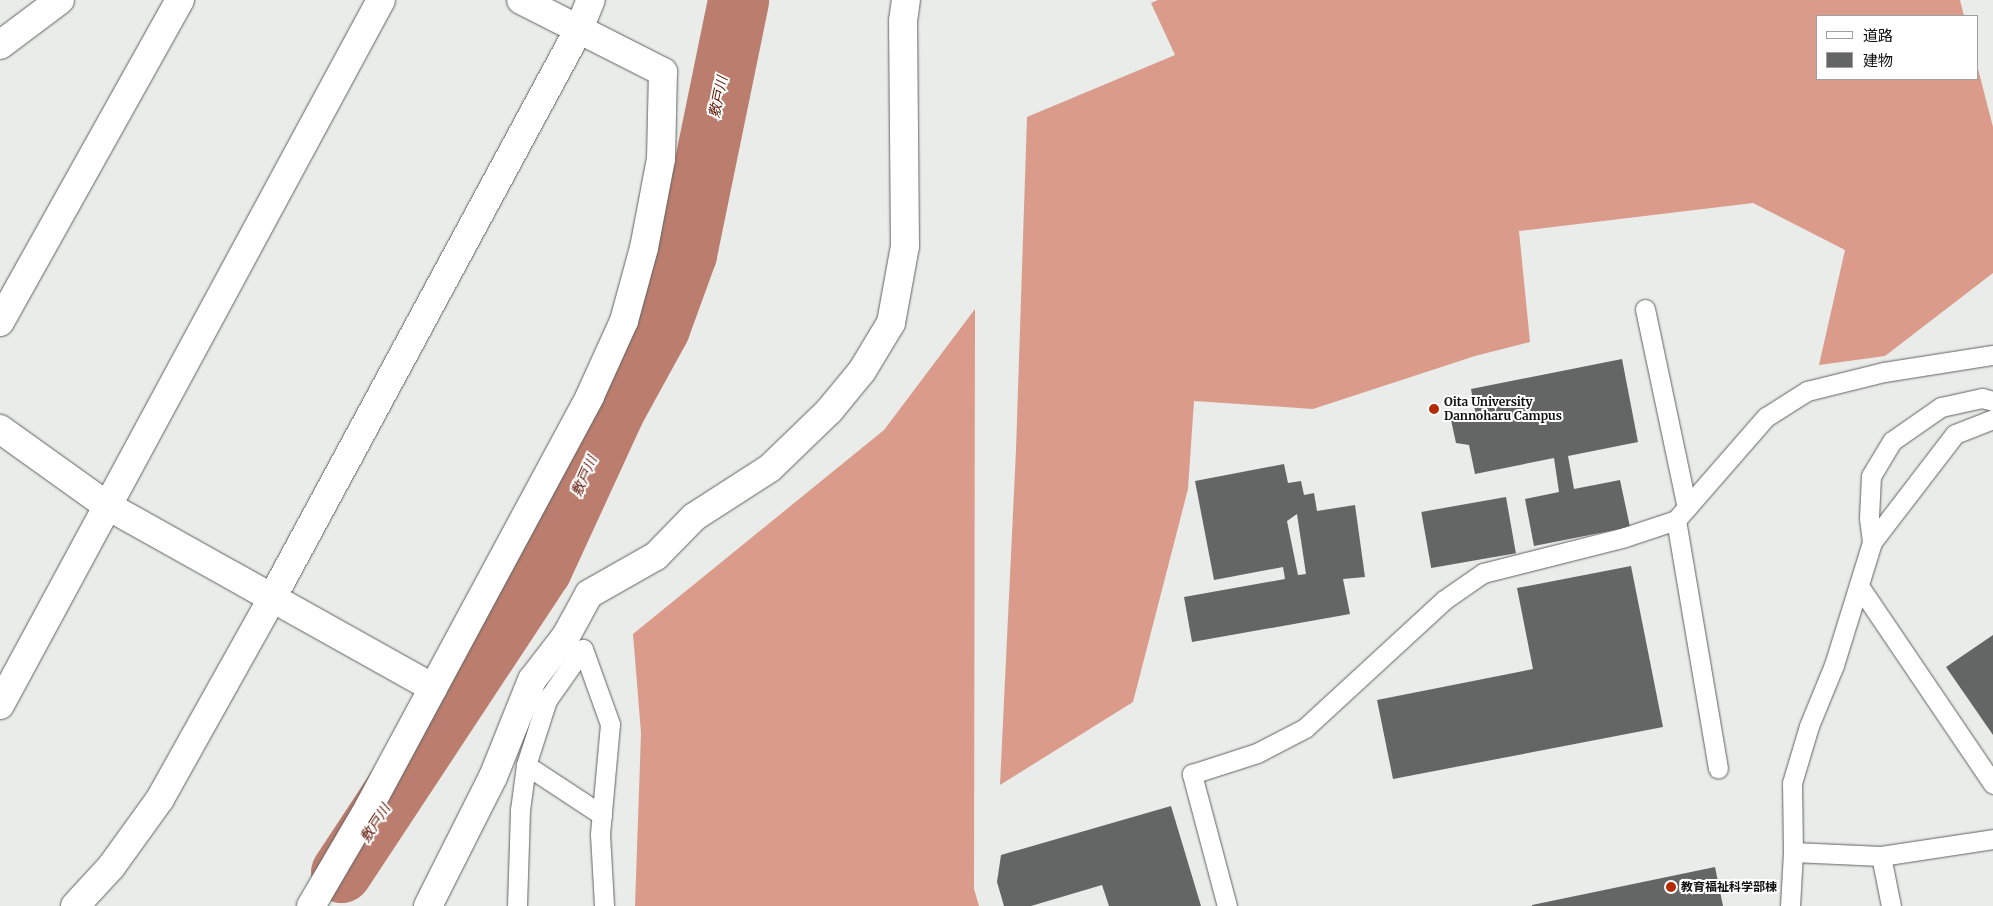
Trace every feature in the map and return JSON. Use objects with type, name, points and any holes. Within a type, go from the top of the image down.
[{"type":"street","points":[[0,45],[60,0]]},
{"type":"street","points":[[0,322],[180,0]]},
{"type":"street","points":[[0,705],[8,669],[106,505],[381,0]]},
{"type":"street","points":[[311,906],[433,688],[590,396],[624,321],[644,248],[661,159],[664,72],[521,0]]},
{"type":"street","points":[[75,906],[111,867],[160,799],[271,600],[579,29],[591,0]]},
{"type":"street","points":[[428,906],[493,776],[532,680],[566,636],[589,594],[656,556],[694,517],[770,468],[829,411],[862,371],[891,324],[905,246],[903,21],[906,0]]},
{"type":"street","points":[[0,429],[106,505],[271,600],[433,688]]},
{"type":"lane","points":[[1645,309],[1681,514],[1718,768]]},
{"type":"lane","points":[[1227,906],[1192,774],[1257,753],[1305,728],[1444,600],[1483,573],[1625,537],[1681,514],[1766,416],[1807,390],[1884,372],[1993,355]]},
{"type":"lane","points":[[1872,542],[1869,518],[1871,476],[1892,441],[1941,407],[1982,398],[1993,402]]},
{"type":"lane","points":[[1790,906],[1793,852],[1792,783],[1859,586],[1872,542],[1955,434],[1993,419]]},
{"type":"lane","points":[[1859,586],[1993,784]]},
{"type":"lane","points":[[517,906],[520,810],[526,765],[546,700],[584,649],[610,724],[602,815],[604,906]]},
{"type":"lane","points":[[526,765],[602,815]]},
{"type":"lane","points":[[1793,852],[1881,856],[1993,839]]},
{"type":"lane","points":[[1881,856],[1891,906]]},
{"type":"shaded area","points":[[1158,0],[1960,0],[1964,15],[1816,15],[1816,80],[1978,80],[1978,69],[1993,127],[1993,273],[1885,356],[1819,365],[1845,250],[1753,203],[1519,231],[1530,342],[1475,356],[1313,409],[1194,401],[1188,489],[1133,702],[1000,785],[1016,450],[1027,117],[1175,55],[1151,3]]},
{"type":"shaded area","points":[[975,309],[974,889],[979,906],[635,906],[641,733],[633,634],[884,430]]},
{"type":"building","points":[[1622,359],[1638,442],[1568,456],[1574,489],[1620,480],[1630,527],[1534,546],[1525,499],[1559,492],[1554,458],[1475,474],[1469,445],[1456,443],[1451,420],[1476,416],[1471,389]]},
{"type":"building","points":[[1284,464],[1288,483],[1301,481],[1304,495],[1314,493],[1317,511],[1355,505],[1365,577],[1343,579],[1350,614],[1192,642],[1184,597],[1285,579],[1283,567],[1214,580],[1195,481]],"holes":[[[1297,514],[1306,574],[1298,575],[1287,521]]]},
{"type":"building","points":[[1506,497],[1516,553],[1431,568],[1421,512]]},
{"type":"building","points":[[1631,566],[1663,727],[1393,779],[1377,700],[1533,669],[1517,588]]},
{"type":"building","points":[[1993,635],[1993,735],[1946,667]]},
{"type":"building","points":[[1171,806],[1201,906],[1109,906],[1102,885],[1031,906],[1004,906],[997,882],[1001,855]]},
{"type":"building","name":"教育福祉科学部棟","points":[[1715,867],[1723,906],[1532,906],[1532,905]]},
{"type":"waterway","name":"敷戸川","points":[[341,872],[541,569],[614,410],[659,328],[686,254],[738,0]]},
{"type":"place","name":"Oita University Dannoharu Campus","points":[[1434,409]]},
{"type":"place","name":"教育福祉科学部棟","points":[[1671,887]]}]
